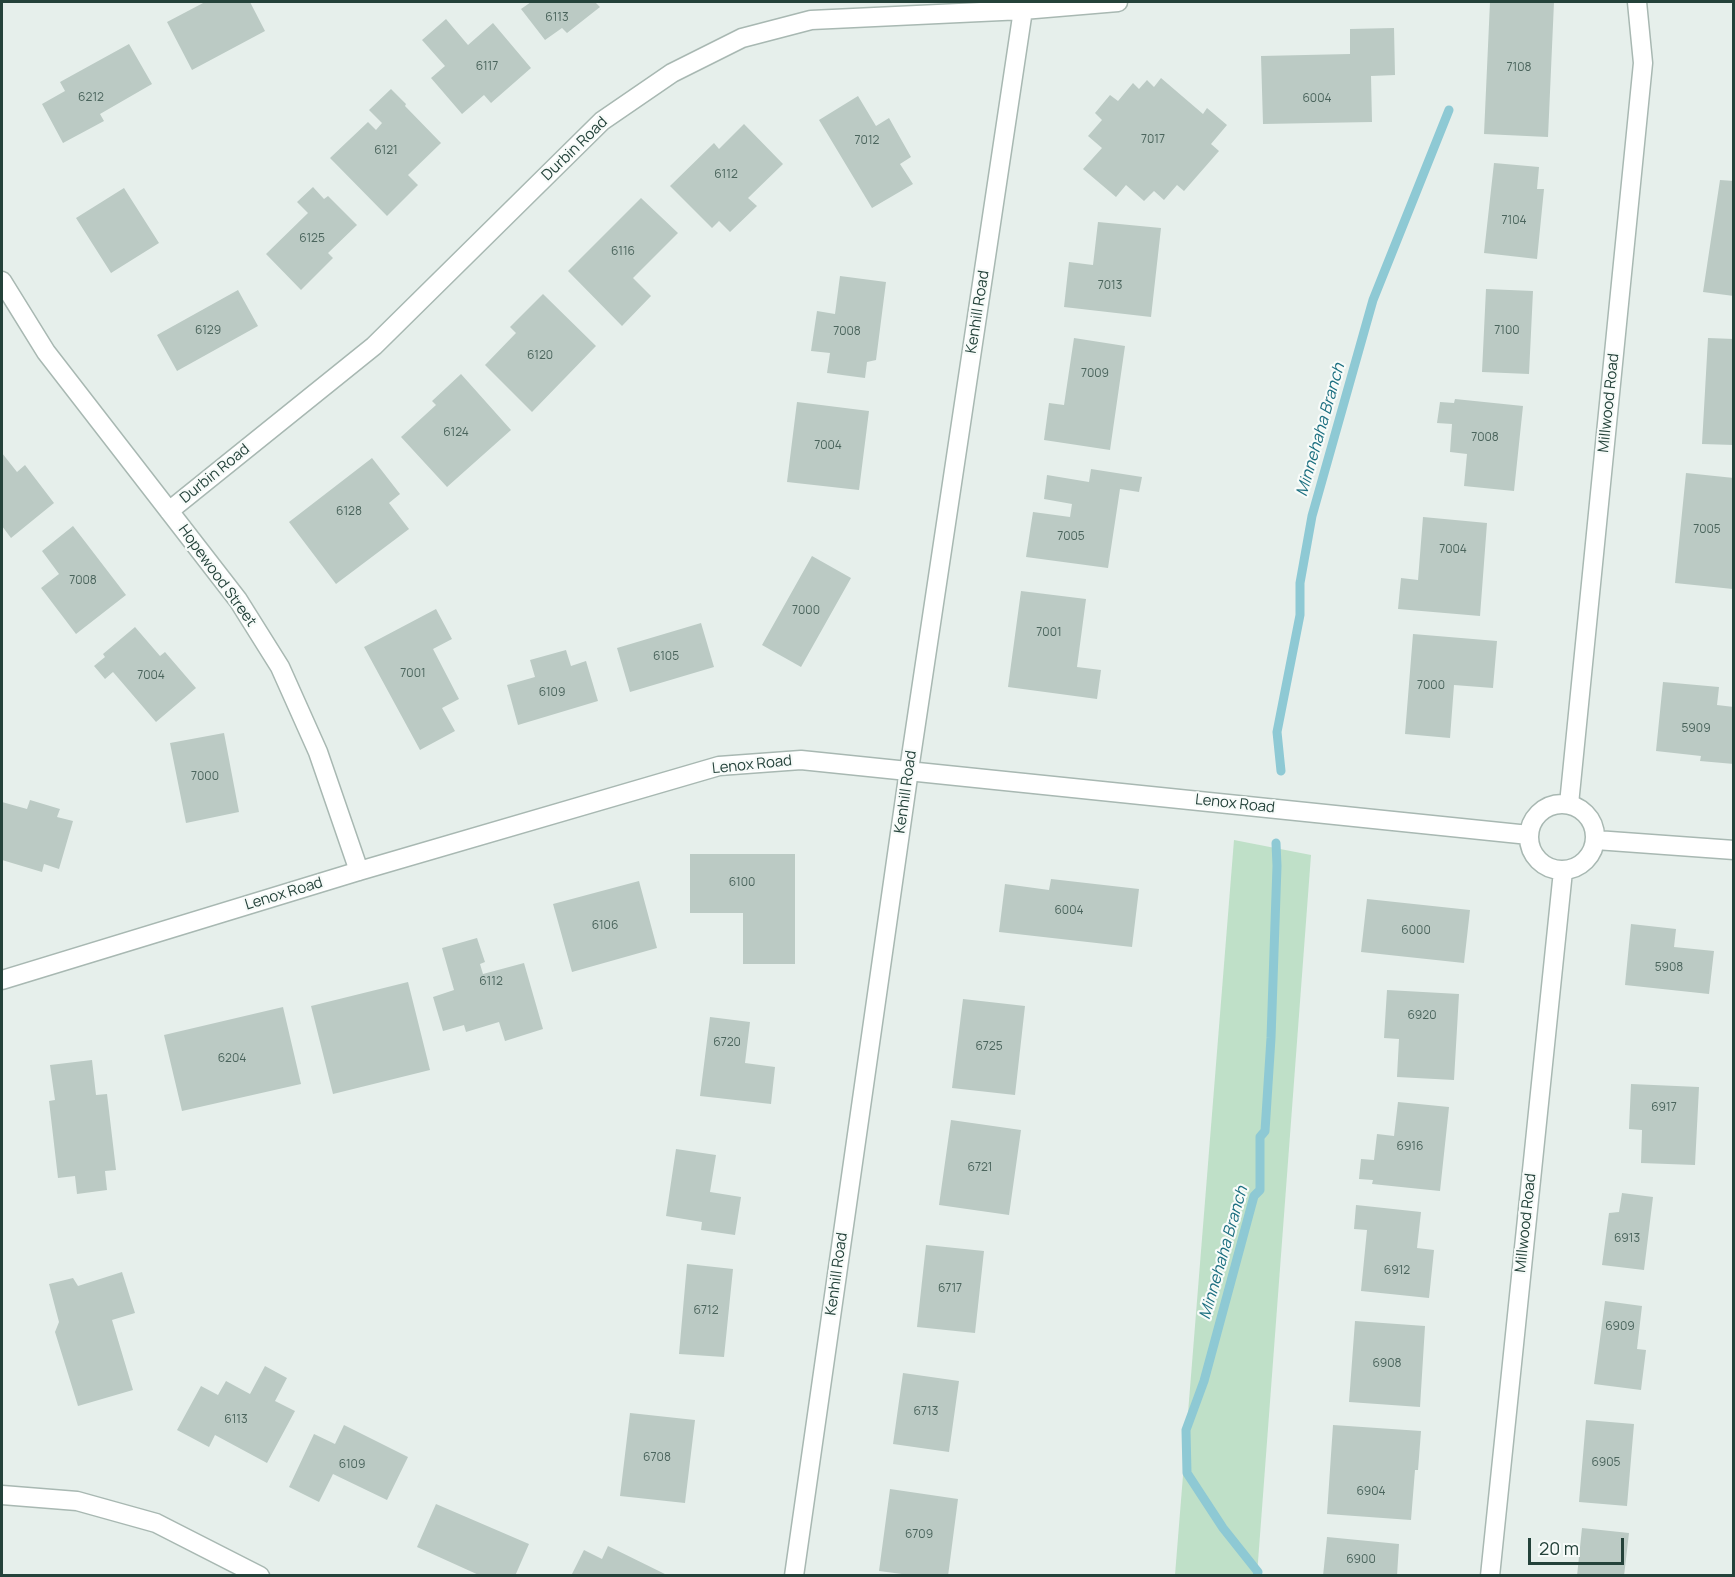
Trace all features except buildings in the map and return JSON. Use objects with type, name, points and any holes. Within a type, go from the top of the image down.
[{"type":"street","name":"Durbin Road","points":[[169,510],[374,346],[603,121],[672,73],[742,38],[811,20],[1023,10],[1118,2]]},
{"type":"street","name":"Millwood Road","points":[[1569,804],[1643,63],[1637,2]]},
{"type":"street","name":"Kenhill Road","points":[[794,1575],[909,770],[1023,10]]},
{"type":"street","name":"Hopewood Street","points":[[2,281],[46,352],[238,600],[280,667],[318,752],[359,871]]},
{"type":"street","name":"Lenox Road","points":[[2,980],[359,871],[719,766],[801,760],[1529,835]]},
{"type":"street","points":[[1569,804],[1578,807],[1592,821],[1596,830],[1596,840],[1594,849],[1582,865],[1563,871],[1542,864],[1534,856],[1529,835],[1538,814],[1546,807],[1569,804]]},
{"type":"street","points":[[1596,840],[1734,850]]},
{"type":"street","name":"Millwood Road","points":[[1490,1575],[1563,871]]},
{"type":"street","points":[[2,1495],[77,1501],[156,1524],[260,1575]]},
{"type":"green space","points":[[1234,840],[1311,855],[1257,1575],[1175,1575]]},
{"type":"waterway","name":"Minnehaha Branch","points":[[1281,771],[1277,732],[1300,615],[1300,583],[1312,516],[1373,300],[1449,110]]},
{"type":"waterway","name":"Minnehaha Branch","points":[[1257,1576],[1258,1572],[1223,1528],[1187,1473],[1186,1430],[1204,1381],[1254,1196],[1260,1190],[1260,1137],[1265,1131],[1271,1038],[1276,843]]}]
